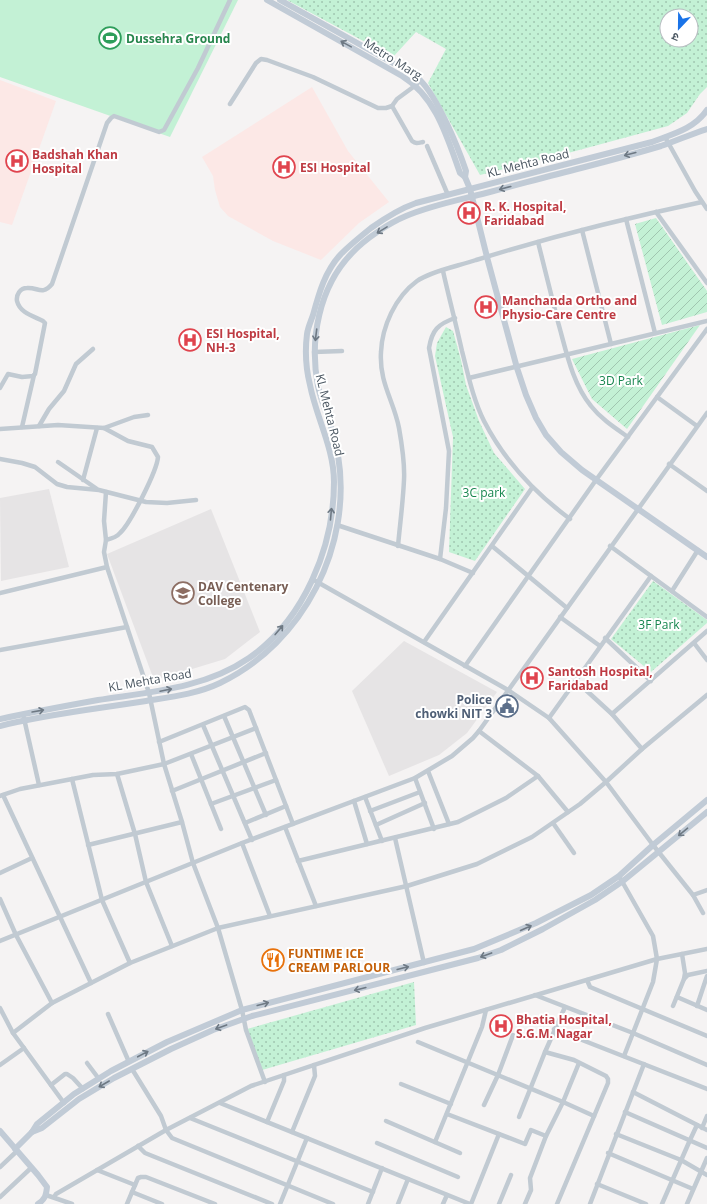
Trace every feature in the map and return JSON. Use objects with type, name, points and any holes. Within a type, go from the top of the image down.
[{"type":"street","points":[[22,427],[45,323],[23,311],[19,307],[17,298],[18,293],[27,288],[40,291],[45,290],[52,284],[108,121],[114,116],[159,132],[164,130],[195,74],[230,0]]},
{"type":"street","name":"Metro Marg","points":[[267,0],[418,83]]},
{"type":"street","name":"Metro Marg","points":[[280,0],[402,68],[418,83],[440,120],[460,173],[465,177],[470,189],[517,368],[528,401],[546,435],[561,452],[596,480],[707,557]]},
{"type":"street","points":[[230,104],[256,63],[264,59],[313,78],[376,108],[382,109],[392,106],[397,99],[418,83]]},
{"type":"street","points":[[392,106],[412,141],[417,144],[423,142]]},
{"type":"street","name":"KL Mehta Road","points":[[0,719],[194,684],[227,670],[249,658],[272,639],[303,599],[321,558],[330,520],[334,480],[330,452],[310,385],[306,356],[307,333],[321,286],[328,272],[341,255],[366,232],[389,215],[410,205],[652,142],[687,129],[698,121],[707,110]]},
{"type":"street","name":"KL Mehta Road","points":[[0,726],[58,714],[185,694],[220,683],[250,665],[276,643],[300,616],[313,595],[328,562],[337,525],[341,494],[338,453],[318,386],[314,352],[324,296],[335,275],[352,252],[379,231],[405,216],[472,196],[668,144],[707,129]]},
{"type":"street","points":[[665,137],[707,209]]},
{"type":"street","points":[[427,146],[448,195]]},
{"type":"street","points":[[398,546],[404,472],[397,422],[384,387],[381,351],[388,322],[399,300],[406,291],[421,279],[487,257],[582,230],[702,202]]},
{"type":"street","points":[[656,212],[707,283]]},
{"type":"street","points":[[626,219],[656,333]]},
{"type":"street","points":[[582,230],[610,344]]},
{"type":"street","points":[[538,242],[567,354],[578,385],[590,405],[605,421],[628,437]]},
{"type":"street","points":[[443,271],[469,378],[480,411],[496,441],[532,488],[547,502],[570,518]]},
{"type":"street","points":[[440,559],[446,508],[448,447],[429,348],[432,334],[437,328],[444,322],[454,318]]},
{"type":"street","points":[[469,378],[517,368],[567,354],[707,321]]},
{"type":"street","points":[[465,666],[596,480],[707,329]]},
{"type":"street","points":[[39,426],[49,409],[64,391],[76,364],[93,349]]},
{"type":"street","points":[[314,352],[342,351]]},
{"type":"street","points":[[0,388],[9,374],[22,377],[34,375]]},
{"type":"street","points":[[657,397],[697,426]]},
{"type":"street","points":[[0,941],[242,843],[415,778],[452,756],[479,731],[637,508],[707,413]]},
{"type":"street","points":[[0,429],[39,426],[104,428],[134,417],[148,415]]},
{"type":"street","points":[[83,480],[97,428]]},
{"type":"street","points":[[104,428],[128,441],[152,448],[157,454],[155,469],[131,518],[120,534],[106,540]]},
{"type":"street","points":[[0,459],[35,467],[57,484],[67,487],[99,490],[140,501],[167,502],[196,500]]},
{"type":"street","points":[[58,462],[99,490]]},
{"type":"street","points":[[669,464],[707,491]]},
{"type":"street","points":[[424,642],[532,488]]},
{"type":"street","points":[[106,492],[104,521],[106,540],[104,552],[107,567],[149,693],[164,764],[193,863],[218,928],[242,1010],[246,1030],[265,1082]]},
{"type":"street","points":[[337,525],[440,559],[473,573]]},
{"type":"street","points":[[492,546],[567,608]]},
{"type":"street","points":[[610,546],[707,617]]},
{"type":"street","points":[[672,591],[698,550]]},
{"type":"street","points":[[0,593],[107,567]]},
{"type":"street","points":[[549,718],[651,576]]},
{"type":"street","points":[[312,579],[508,690],[549,718],[606,782],[653,845],[693,894],[703,913]]},
{"type":"street","points":[[560,617],[600,646]]},
{"type":"street","points":[[0,650],[127,627]]},
{"type":"street","points":[[612,714],[707,631]]},
{"type":"street","points":[[606,638],[651,681]]},
{"type":"street","points":[[694,643],[707,660]]},
{"type":"street","points":[[576,681],[612,714],[642,749]]},
{"type":"street","points":[[13,1033],[52,1004],[91,982],[130,963],[218,928],[407,886],[477,864],[532,837],[568,812],[606,782],[642,749],[707,695]]},
{"type":"street","points":[[159,742],[245,707],[250,710],[293,824]]},
{"type":"street","points":[[23,714],[39,786]]},
{"type":"street","points":[[224,716],[266,815]]},
{"type":"street","points":[[203,725],[252,840]]},
{"type":"street","points":[[91,982],[1,795],[20,789],[92,775],[117,774],[164,764],[256,728]]},
{"type":"street","points":[[479,731],[538,776],[568,812]]},
{"type":"street","points":[[172,791],[266,752]]},
{"type":"street","points":[[191,754],[221,829]]},
{"type":"street","points":[[428,770],[449,824]]},
{"type":"street","points":[[117,774],[146,882],[172,946]]},
{"type":"street","points":[[298,861],[458,822],[506,798],[538,776]]},
{"type":"street","points":[[415,778],[434,829]]},
{"type":"street","points":[[72,779],[102,900],[130,963]]},
{"type":"street","points":[[211,804],[234,797],[276,780]]},
{"type":"street","points":[[370,811],[420,792]]},
{"type":"street","points":[[365,797],[382,841]]},
{"type":"street","points":[[32,1132],[42,1128],[79,1099],[132,1069],[206,1033],[244,1019],[466,961],[501,950],[595,900],[621,878],[653,845],[707,800]]},
{"type":"street","points":[[354,801],[367,844]]},
{"type":"street","points":[[376,824],[424,804]]},
{"type":"street","points":[[245,823],[286,806]]},
{"type":"street","points":[[0,1168],[32,1132],[37,1124],[82,1089],[167,1042],[242,1010],[474,949],[522,930],[621,878],[659,852],[707,812]]},
{"type":"street","points":[[88,845],[182,822]]},
{"type":"street","points":[[552,823],[574,853]]},
{"type":"street","points":[[285,827],[316,906]]},
{"type":"street","points":[[395,838],[424,963]]},
{"type":"street","points":[[242,843],[270,916]]},
{"type":"street","points":[[0,873],[32,858]]},
{"type":"street","points":[[621,878],[653,936],[657,959],[653,982],[624,1056]]},
{"type":"street","points":[[693,894],[707,890]]},
{"type":"street","points":[[0,899],[52,1004]]},
{"type":"street","points":[[54,1197],[56,1194],[166,1130],[251,1086],[425,1028],[657,959],[707,948]]},
{"type":"street","points":[[673,1006],[684,979],[685,973],[682,954]]},
{"type":"street","points":[[684,979],[688,975],[707,971]]},
{"type":"street","points":[[697,1006],[707,976]]},
{"type":"street","points":[[587,980],[590,987],[707,1036]]},
{"type":"street","points":[[535,995],[707,1065]]},
{"type":"street","points":[[677,997],[707,1010]]},
{"type":"street","points":[[519,1117],[544,1052],[565,1007]]},
{"type":"street","points":[[0,1008],[13,1033],[64,1103]]},
{"type":"street","points":[[435,1142],[482,1027],[486,1010]]},
{"type":"street","points":[[108,1014],[129,1062]]},
{"type":"street","points":[[554,1029],[707,1089]]},
{"type":"street","points":[[484,1105],[498,1075],[513,1035]]},
{"type":"street","points":[[418,1042],[564,1102],[594,1116]]},
{"type":"street","points":[[0,1065],[24,1048]]},
{"type":"street","points":[[544,1052],[579,1063],[606,1076],[608,1079],[557,1204]]},
{"type":"street","points":[[87,1063],[99,1079]]},
{"type":"street","points":[[525,1204],[531,1190],[530,1178],[546,1136],[564,1102],[579,1063]]},
{"type":"street","points":[[590,1204],[608,1153],[644,1064]]},
{"type":"street","points":[[292,1132],[315,1076],[314,1065]]},
{"type":"street","points":[[132,1069],[162,1116],[166,1130],[176,1141],[333,1204]]},
{"type":"street","points":[[51,1085],[64,1074],[67,1074],[73,1078],[82,1089]]},
{"type":"street","points":[[267,1122],[284,1081],[284,1075]]},
{"type":"street","points":[[401,1084],[451,1104]]},
{"type":"street","points":[[633,1092],[707,1130]]},
{"type":"street","points":[[220,1103],[471,1204],[499,1134]]},
{"type":"street","points":[[625,1112],[707,1148]]},
{"type":"street","points":[[447,1114],[525,1144],[531,1130],[546,1136]]},
{"type":"street","points":[[662,1204],[690,1140],[707,1116]]},
{"type":"street","points":[[190,1118],[373,1192]]},
{"type":"street","points":[[386,1122],[460,1153]]},
{"type":"street","points":[[0,1131],[47,1187],[44,1200],[38,1204]]},
{"type":"street","points":[[616,1134],[681,1160],[707,1175]]},
{"type":"street","points":[[280,1204],[307,1138]]},
{"type":"street","points":[[377,1143],[458,1177]]},
{"type":"street","points":[[138,1146],[145,1153],[272,1204]]},
{"type":"street","points":[[608,1153],[694,1189]]},
{"type":"street","points":[[687,1204],[707,1158]]},
{"type":"street","points":[[0,1197],[31,1168]]},
{"type":"street","points":[[368,1204],[382,1168]]},
{"type":"street","points":[[97,1170],[135,1185]]},
{"type":"street","points":[[499,1204],[511,1175]]},
{"type":"street","points":[[127,1204],[138,1178],[146,1177],[215,1204]]},
{"type":"street","points":[[398,1204],[408,1179]]},
{"type":"street","points":[[597,1184],[646,1204]]},
{"type":"street","points":[[132,1192],[162,1204]]},
{"type":"street","points":[[46,1195],[72,1204]]},
{"type":"street","points":[[443,1204],[447,1195]]},
{"type":"shaded area","name":"Badshah Khan Hospital","points":[[0,80],[56,101],[12,225],[0,222]]},
{"type":"shaded area","name":"ESI Hospital","points":[[312,87],[348,151],[389,202],[359,223],[321,260],[273,241],[228,216],[220,207],[213,176],[202,157]]},
{"type":"shaded area","points":[[49,489],[69,567],[1,581],[0,498]]},
{"type":"shaded area","name":"DAV Centenary College","points":[[211,509],[260,632],[225,659],[154,680],[107,554]]},
{"type":"shaded area","points":[[404,641],[497,692],[467,733],[439,755],[389,776],[352,691]]},
{"type":"green space","name":"Dussehra Ground","points":[[0,0],[238,0],[170,137],[0,77]]},
{"type":"green space","points":[[287,0],[707,0],[707,87],[700,94],[687,113],[668,126],[480,175],[428,83],[446,49],[416,32],[393,57]]},
{"type":"green space","points":[[656,218],[707,291],[707,312],[662,325],[635,224]]},
{"type":"green space","name":"3D Park","points":[[700,325],[627,429],[592,399],[572,359]]},
{"type":"green space","name":"3C park","points":[[446,327],[453,331],[466,385],[479,421],[494,453],[525,489],[475,561],[449,552],[453,437],[435,356],[437,343]]},
{"type":"green space","name":"3F Park","points":[[653,581],[707,620],[707,623],[651,672],[611,639]]},
{"type":"green space","points":[[414,982],[416,1025],[262,1070],[247,1029]]},
{"type":"place","name":"Dussehra Ground","points":[[110,38]]},
{"type":"place","name":"Badshah Khan Hospital","points":[[17,161]]},
{"type":"place","name":"ESI Hospital","points":[[284,167]]},
{"type":"place","name":"R. K. Hospital, Faridabad","points":[[469,213]]},
{"type":"place","name":"Manchanda Ortho and Physio-Care Centre","points":[[486,307]]},
{"type":"place","name":"ESI Hospital, NH-3","points":[[190,340]]},
{"type":"place","name":"DAV Centenary College","points":[[183,593]]},
{"type":"place","name":"Santosh Hospital, Faridabad","points":[[532,678]]},
{"type":"place","name":"Police chowki NIT 3","points":[[507,706]]},
{"type":"place","name":"FUNTIME ICE CREAM PARLOUR","points":[[273,960]]},
{"type":"place","name":"Bhatia Hospital, S.G.M. Nagar","points":[[501,1026]]}]
